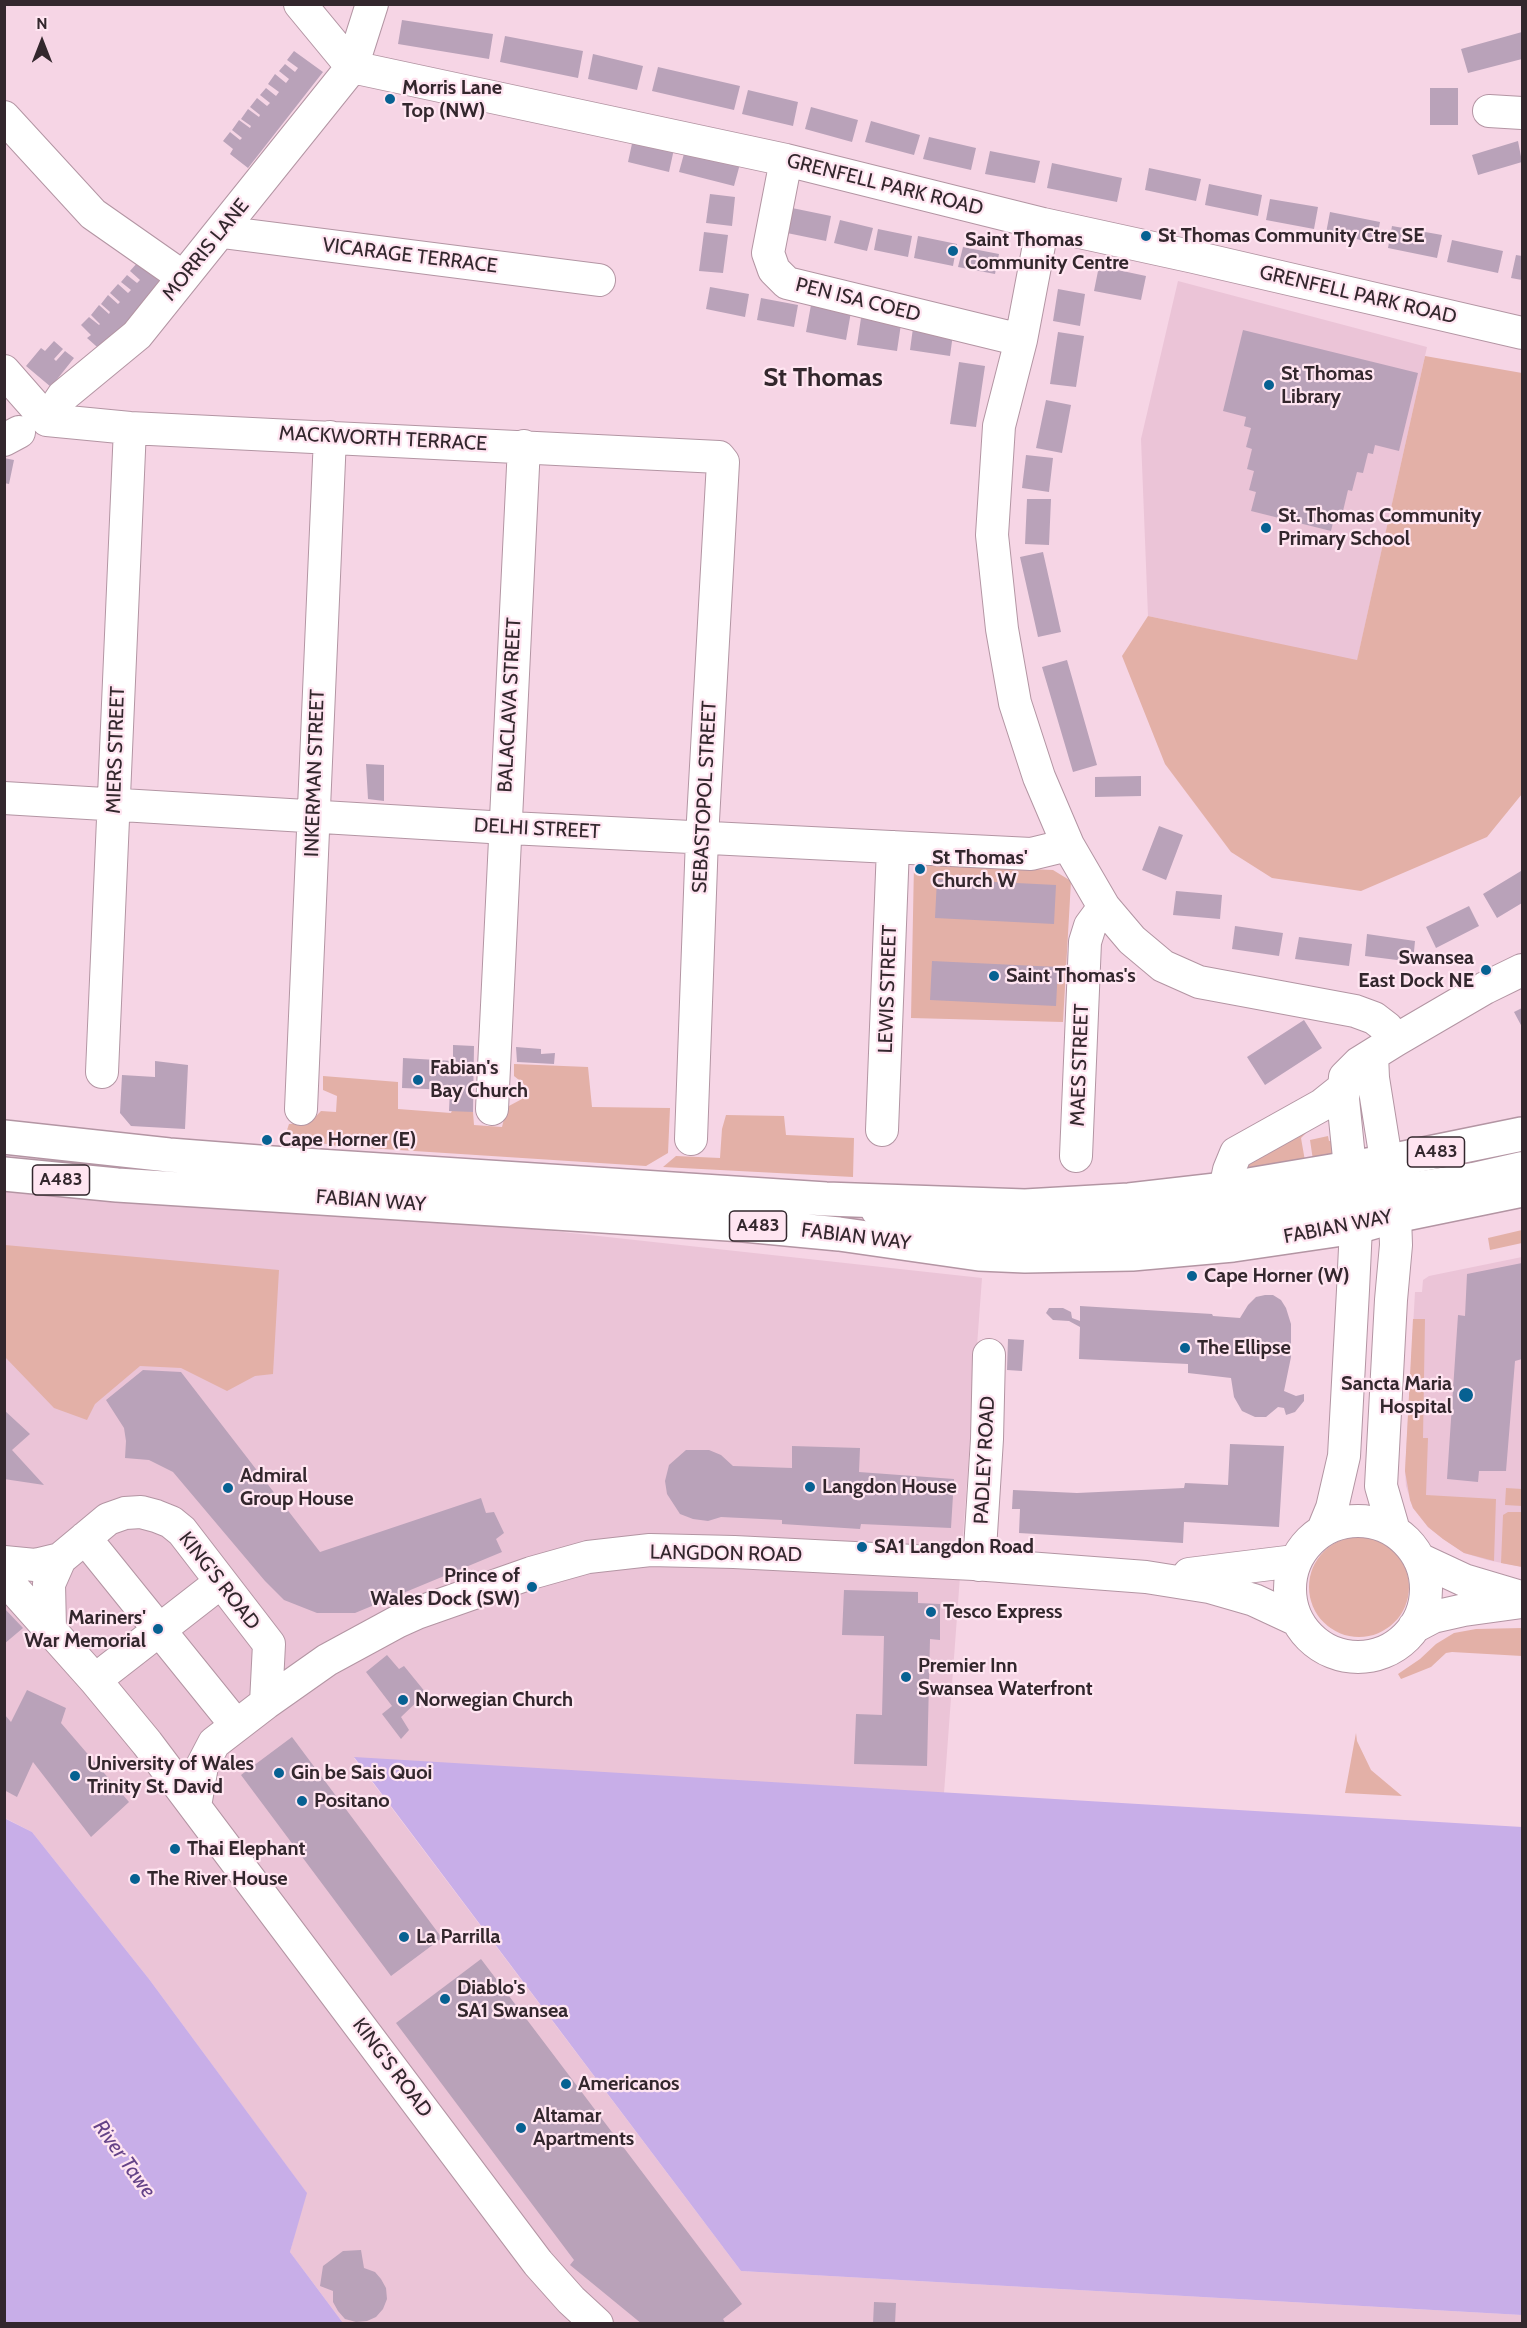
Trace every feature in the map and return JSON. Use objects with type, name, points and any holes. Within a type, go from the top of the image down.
[{"type":"highway","name":"FABIAN WAY","points":[[4,1137],[180,1156],[826,1199],[1025,1206],[1129,1200],[1225,1189],[1352,1197],[1390,1190],[1522,1134]]},
{"type":"highway","name":"FABIAN WAY","points":[[4,1174],[117,1185],[744,1225],[838,1234],[979,1254],[1025,1256],[1132,1254],[1233,1245],[1352,1197],[1390,1190],[1522,1190]]},
{"type":"street","points":[[300,4],[352,67]]},
{"type":"street","points":[[352,67],[372,4]]},
{"type":"street","name":"GRENFELL PARK ROAD","points":[[352,67],[786,160],[1043,224],[1205,259],[1522,333]]},
{"type":"street","name":"MORRIS LANE","points":[[47,420],[63,396],[137,335],[222,232],[352,67]]},
{"type":"street","points":[[1490,111],[1522,113]]},
{"type":"street","points":[[4,117],[93,214],[183,277]]},
{"type":"street","name":"PEN ISA COED","points":[[786,160],[768,253],[774,270],[787,283],[1021,340]]},
{"type":"street","points":[[1043,224],[1021,340],[999,426],[992,535],[1002,628],[1015,703],[1039,777],[1068,845],[1104,907],[1132,940],[1163,966],[1199,982],[1355,1011],[1374,1018],[1387,1028],[1384,1047],[1373,1078],[1396,1245],[1381,1486],[1394,1531]]},
{"type":"street","name":"VICARAGE TERRACE","points":[[222,232],[599,280]]},
{"type":"street","points":[[4,371],[47,420]]},
{"type":"street","name":"MACKWORTH TERRACE","points":[[47,420],[130,428],[719,457]]},
{"type":"street","name":"MIERS STREET","points":[[102,1072],[130,428]]},
{"type":"street","name":"INKERMAN STREET","points":[[301,1109],[330,437]]},
{"type":"street","name":"BALACLAVA STREET","points":[[492,1109],[524,446]]},
{"type":"street","name":"SEBASTOPOL STREET","points":[[691,1139],[702,838],[723,462],[719,457]]},
{"type":"street","name":"DELHI STREET","points":[[4,798],[504,828],[894,848],[1031,854],[1068,845]]},
{"type":"street","name":"LEWIS STREET","points":[[882,1130],[894,848]]},
{"type":"street","name":"MAES STREET","points":[[1076,1156],[1085,942],[1090,927],[1104,907]]},
{"type":"street","points":[[1323,1530],[1332,1508],[1344,1456],[1352,1197],[1342,1089],[1346,1077],[1359,1063],[1384,1047],[1485,988],[1522,970]]},
{"type":"street","points":[[1225,1189],[1236,1153],[1322,1105],[1342,1089]]},
{"type":"street","points":[[1390,1190],[1473,1179],[1522,1168]]},
{"type":"street","points":[[826,1199],[903,1216],[985,1229],[1007,1229],[1170,1223],[1352,1197]]},
{"type":"street","name":"PADLEY ROAD","points":[[979,1565],[987,1439],[989,1355]]},
{"type":"street","name":"KING'S ROAD","points":[[50,1628],[49,1584],[60,1559],[108,1519],[141,1512],[156,1516],[171,1522],[182,1531],[269,1644],[266,1703]]},
{"type":"street","points":[[1414,1627],[1422,1611],[1426,1594],[1424,1575],[1419,1559],[1412,1548],[1394,1531],[1377,1524],[1359,1521],[1340,1523],[1323,1530],[1307,1544],[1295,1562],[1290,1591],[1297,1620],[1310,1637],[1327,1649],[1344,1655],[1362,1657],[1377,1654],[1393,1647],[1414,1627],[1433,1617],[1522,1600]]},
{"type":"street","points":[[85,1538],[159,1631],[225,1734]]},
{"type":"street","name":"LANGDON ROAD","points":[[266,1703],[327,1660],[417,1613],[531,1573],[588,1557],[650,1550],[692,1550],[979,1565],[1146,1577],[1209,1587],[1254,1600],[1297,1620]]},
{"type":"street","name":"KING'S ROAD","points":[[4,1562],[35,1565],[60,1559]]},
{"type":"street","points":[[1419,1559],[1464,1580],[1522,1600]]},
{"type":"street","name":"LANGDON ROAD","points":[[1146,1577],[1295,1562]]},
{"type":"street","name":"KING'S ROAD","points":[[4,1578],[50,1628],[147,1743],[538,2263],[571,2300],[597,2324]]},
{"type":"street","points":[[95,1680],[221,1582]]},
{"type":"street","points":[[269,1644],[299,1657],[327,1660]]},
{"type":"street","points":[[147,1743],[190,1750],[225,1734],[266,1703]]},
{"type":"street","points":[[195,1806],[202,1766],[225,1734]]},
{"type":"shaded area","name":"St. Thomas Community Primary School","points":[[1178,281],[1427,347],[1357,661],[1148,616],[1141,439]]},
{"type":"shaded area","points":[[1425,356],[1522,373],[1522,794],[1487,837],[1361,891],[1272,878],[1231,852],[1165,764],[1122,656],[1148,616],[1357,660]]},
{"type":"shaded area","points":[[914,864],[1053,870],[1071,881],[1063,1022],[911,1018]]},
{"type":"shaded area","points":[[514,1064],[588,1067],[592,1107],[670,1108],[668,1153],[646,1166],[337,1146],[285,1136],[289,1124],[309,1123],[321,1111],[336,1112],[337,1096],[323,1090],[323,1076],[398,1082],[398,1109],[451,1113],[453,1108],[473,1112],[474,1125],[502,1127],[507,1107],[522,1099],[524,1084],[514,1076]]},
{"type":"shaded area","points":[[726,1115],[784,1116],[786,1135],[854,1138],[853,1177],[663,1167],[676,1156],[720,1158],[722,1129]]},
{"type":"shaded area","points":[[1323,1116],[1301,1138],[1305,1161],[1247,1172],[1242,1158]]},
{"type":"shaded area","points":[[1328,1136],[1329,1141],[1337,1140],[1334,1152],[1313,1160],[1310,1140]]},
{"type":"shaded area","points":[[5,1171],[982,1278],[944,1793],[354,1758],[741,2271],[1522,2315],[1522,2323],[343,2323],[290,2252],[306,2192],[149,1979],[32,1832],[5,1818]]},
{"type":"shaded area","points":[[1522,1230],[1522,1243],[1490,1250],[1488,1238]]},
{"type":"shaded area","points":[[5,1245],[279,1270],[273,1374],[255,1376],[227,1391],[181,1368],[140,1366],[95,1404],[87,1420],[54,1408],[5,1357]]},
{"type":"shaded area","name":"Sancta Maria Hospital","points":[[1522,1257],[1522,1567],[1464,1553],[1428,1527],[1413,1508],[1406,1486],[1405,1471],[1415,1292],[1422,1292],[1423,1280],[1429,1276]]},
{"type":"shaded area","points":[[1413,1319],[1425,1319],[1423,1438],[1428,1438],[1426,1495],[1496,1499],[1494,1561],[1464,1553],[1443,1539],[1428,1527],[1413,1508],[1410,1500],[1405,1471]]},
{"type":"shaded area","points":[[1506,1488],[1522,1489],[1522,1506],[1505,1505]]},
{"type":"shaded area","points":[[1508,1512],[1522,1512],[1522,1567],[1501,1563],[1503,1515]]},
{"type":"shaded area","points":[[1359,1537],[1378,1541],[1395,1551],[1405,1568],[1409,1587],[1405,1606],[1395,1623],[1378,1633],[1359,1637],[1340,1633],[1323,1623],[1313,1606],[1309,1587],[1313,1568],[1323,1551],[1340,1541]]},
{"type":"shaded area","points":[[1522,1628],[1522,1656],[1452,1652],[1446,1653],[1431,1667],[1401,1679],[1398,1674],[1454,1633],[1476,1629]]},
{"type":"shaded area","points":[[1356,1733],[1357,1741],[1371,1770],[1402,1796],[1345,1793]]},
{"type":"water","points":[[354,1757],[1522,1827],[1522,2315],[741,2271]]},
{"type":"water","name":"River Tawe","points":[[4,1818],[32,1832],[149,1979],[307,2193],[290,2252],[343,2323],[5,2323]]},
{"type":"building","points":[[402,20],[493,34],[489,59],[398,44]]},
{"type":"building","points":[[1522,32],[1522,59],[1468,73],[1461,49]]},
{"type":"building","points":[[505,36],[583,51],[578,78],[500,62]]},
{"type":"building","points":[[294,51],[323,72],[248,168],[230,154],[233,149],[223,141],[230,132],[240,140],[242,138],[232,130],[239,120],[250,128],[251,126],[241,119],[248,109],[259,117],[260,115],[250,107],[257,98],[267,106],[270,103],[260,95],[266,88],[276,96],[279,92],[268,84],[275,74],[286,83],[289,79],[279,71],[285,64],[295,72],[298,68],[287,60]]},
{"type":"building","points":[[593,54],[643,66],[637,90],[588,79]]},
{"type":"building","points":[[658,67],[740,86],[734,110],[652,91]]},
{"type":"building","points":[[1430,88],[1458,88],[1458,125],[1430,125]]},
{"type":"building","points":[[748,90],[798,102],[793,126],[742,114]]},
{"type":"building","points":[[811,107],[858,120],[852,142],[805,129]]},
{"type":"building","points":[[871,121],[920,135],[914,155],[865,142]]},
{"type":"building","points":[[929,137],[976,148],[971,170],[923,159]]},
{"type":"building","points":[[633,139],[674,149],[669,172],[628,162]]},
{"type":"building","points":[[1518,141],[1522,162],[1478,175],[1472,155]]},
{"type":"building","points":[[685,150],[740,164],[734,186],[679,172]]},
{"type":"building","points":[[990,151],[1040,161],[1035,183],[985,174]]},
{"type":"building","points":[[1052,163],[1122,178],[1117,202],[1047,188]]},
{"type":"building","points":[[1149,168],[1201,179],[1196,201],[1145,190]]},
{"type":"building","points":[[1209,184],[1262,195],[1258,216],[1205,205]]},
{"type":"building","points":[[710,194],[735,197],[732,226],[706,223]]},
{"type":"building","points":[[1270,199],[1318,207],[1314,229],[1266,220]]},
{"type":"building","points":[[792,208],[831,216],[826,241],[787,233]]},
{"type":"building","points":[[1330,212],[1380,222],[1376,243],[1326,233]]},
{"type":"building","points":[[840,220],[873,228],[867,251],[834,243]]},
{"type":"building","points":[[1392,226],[1442,235],[1437,258],[1388,248]]},
{"type":"building","points":[[878,229],[912,236],[908,257],[874,250]]},
{"type":"building","points":[[704,232],[728,235],[723,273],[699,271]]},
{"type":"building","points":[[918,236],[957,244],[953,266],[914,258]]},
{"type":"building","points":[[1452,240],[1503,251],[1498,273],[1447,262]]},
{"type":"building","points":[[963,247],[999,254],[995,274],[958,267]]},
{"type":"building","points":[[1516,255],[1522,256],[1522,280],[1511,278]]},
{"type":"building","points":[[138,262],[165,286],[105,354],[87,338],[91,335],[81,325],[89,317],[100,324],[91,315],[99,305],[109,314],[110,312],[101,304],[108,295],[118,304],[120,302],[110,293],[118,284],[128,293],[131,290],[121,282],[127,275],[137,283],[140,280],[130,271]]},
{"type":"building","points":[[1099,266],[1146,276],[1141,300],[1094,291]]},
{"type":"building","points":[[710,287],[749,294],[745,317],[706,309]]},
{"type":"building","points":[[1058,289],[1085,294],[1080,326],[1053,321]]},
{"type":"building","points":[[761,298],[798,305],[794,327],[757,320]]},
{"type":"building","points":[[811,305],[851,312],[846,340],[806,332]]},
{"type":"building","points":[[861,318],[901,324],[897,351],[857,345]]},
{"type":"building","points":[[913,328],[953,334],[950,356],[910,350]]},
{"type":"building","points":[[1243,330],[1418,373],[1399,451],[1375,445],[1373,454],[1368,453],[1363,473],[1357,472],[1352,491],[1348,490],[1343,511],[1336,510],[1331,531],[1251,511],[1256,492],[1249,490],[1254,471],[1247,469],[1252,449],[1246,447],[1251,428],[1244,426],[1246,417],[1223,411]]},
{"type":"building","points":[[1058,332],[1084,336],[1076,387],[1050,384]]},
{"type":"building","points":[[54,341],[63,349],[54,359],[56,361],[65,351],[74,358],[51,387],[26,366],[41,348],[45,351]]},
{"type":"building","points":[[959,362],[985,366],[976,427],[950,424]]},
{"type":"building","points":[[1046,400],[1071,405],[1062,453],[1036,448]]},
{"type":"building","points":[[1026,455],[1053,458],[1049,492],[1022,488]]},
{"type":"building","points":[[4,458],[14,460],[9,484],[4,483]]},
{"type":"building","points":[[1027,499],[1051,499],[1049,545],[1025,544]]},
{"type":"building","points":[[1043,552],[1061,632],[1038,637],[1020,557]]},
{"type":"building","points":[[1067,660],[1097,765],[1073,772],[1042,667]]},
{"type":"building","points":[[366,764],[384,765],[384,801],[368,799]]},
{"type":"building","points":[[1141,776],[1141,796],[1095,797],[1095,777]]},
{"type":"building","points":[[1159,826],[1183,835],[1166,880],[1142,870]]},
{"type":"building","points":[[1521,871],[1522,903],[1497,918],[1483,894]]},
{"type":"building","points":[[937,879],[1056,885],[1054,924],[935,918]]},
{"type":"building","points":[[1176,891],[1222,895],[1220,919],[1173,915]]},
{"type":"building","points":[[1469,906],[1479,926],[1436,948],[1426,927]]},
{"type":"building","points":[[1235,926],[1283,933],[1279,956],[1232,949]]},
{"type":"building","points":[[1367,934],[1415,941],[1413,962],[1365,956]]},
{"type":"building","points":[[1299,937],[1352,944],[1349,966],[1295,959]]},
{"type":"building","name":"Saint Thomas's","points":[[932,961],[1058,967],[1056,1006],[930,1000]]},
{"type":"building","points":[[1522,1008],[1522,1027],[1514,1012]]},
{"type":"building","points":[[1304,1020],[1322,1048],[1265,1085],[1247,1057]]},
{"type":"building","points":[[453,1045],[474,1046],[473,1112],[449,1111],[450,1090],[402,1088],[403,1058],[453,1061]]},
{"type":"building","points":[[516,1047],[541,1049],[541,1054],[555,1053],[554,1064],[517,1062]]},
{"type":"building","points":[[155,1061],[188,1065],[185,1129],[131,1126],[120,1113],[122,1075],[155,1077]]},
{"type":"building","points":[[1522,1263],[1522,1359],[1515,1361],[1506,1471],[1479,1471],[1478,1482],[1447,1479],[1458,1315],[1465,1316],[1467,1274]]},
{"type":"building","name":"The Ellipse","points":[[1273,1295],[1281,1300],[1291,1324],[1291,1357],[1284,1391],[1296,1396],[1304,1394],[1304,1401],[1295,1412],[1286,1415],[1284,1408],[1278,1407],[1266,1417],[1255,1417],[1242,1411],[1234,1397],[1231,1378],[1188,1373],[1188,1364],[1079,1359],[1080,1327],[1069,1321],[1053,1320],[1046,1313],[1049,1308],[1063,1308],[1071,1312],[1072,1318],[1080,1321],[1080,1306],[1212,1314],[1213,1316],[1240,1318],[1256,1297]]},
{"type":"building","points":[[1008,1339],[1024,1340],[1022,1371],[1007,1370]]},
{"type":"building","name":"Admiral Group House","points":[[143,1370],[181,1372],[320,1552],[481,1498],[486,1513],[494,1512],[504,1533],[496,1539],[502,1552],[355,1613],[317,1613],[284,1600],[265,1581],[173,1472],[149,1460],[125,1458],[124,1428],[106,1400]]},
{"type":"building","points":[[4,1410],[30,1434],[12,1450],[44,1485],[4,1479]]},
{"type":"building","points":[[1230,1444],[1284,1446],[1279,1527],[1184,1522],[1183,1543],[1019,1533],[1020,1509],[1012,1509],[1013,1490],[1077,1493],[1184,1488],[1185,1483],[1228,1485]]},
{"type":"building","name":"Langdon House","points":[[792,1446],[860,1448],[859,1472],[954,1479],[951,1528],[861,1524],[860,1529],[782,1524],[782,1520],[721,1517],[708,1521],[680,1514],[667,1494],[665,1481],[669,1465],[686,1450],[709,1450],[721,1455],[733,1466],[792,1468]]},
{"type":"building","name":"Premier Inn Swansea Waterfront","points":[[844,1590],[918,1592],[918,1603],[940,1604],[940,1640],[930,1639],[927,1766],[854,1764],[856,1714],[882,1715],[884,1636],[842,1635]]},
{"type":"building","points":[[4,1608],[23,1628],[4,1644]]},
{"type":"building","name":"Norwegian Church","points":[[387,1655],[399,1669],[404,1666],[426,1693],[401,1717],[409,1730],[401,1739],[382,1714],[392,1706],[366,1672]]},
{"type":"building","name":"University of Wales Trinity St. David","points":[[27,1690],[66,1708],[61,1723],[129,1802],[91,1837],[33,1762],[17,1797],[4,1790],[4,1714],[11,1722]]},
{"type":"building","points":[[292,1737],[442,1938],[391,1976],[241,1775]]},
{"type":"building","name":"Altamar Apartments","points":[[481,1959],[742,2304],[723,2319],[726,2324],[642,2324],[570,2265],[574,2260],[396,2023]]},
{"type":"building","points":[[361,2250],[364,2268],[375,2272],[381,2279],[386,2288],[387,2299],[383,2309],[376,2317],[356,2322],[345,2319],[338,2311],[333,2302],[333,2291],[320,2286],[323,2266],[343,2251]]},
{"type":"building","points":[[874,2302],[896,2303],[895,2324],[873,2324]]},
{"type":"place","name":"Morris Lane Top (NW)","points":[[390,99]]},
{"type":"place","name":"St Thomas Community Ctre SE","points":[[1146,236]]},
{"type":"place","name":"Saint Thomas Community Centre","points":[[953,251]]},
{"type":"place","name":"St Thomas Library","points":[[1269,385]]},
{"type":"place","name":"St. Thomas Community Primary School","points":[[1266,528]]},
{"type":"place","name":"St Thomas' Church W","points":[[920,869]]},
{"type":"place","name":"Swansea East Dock NE","points":[[1486,970]]},
{"type":"place","name":"Saint Thomas's","points":[[994,976]]},
{"type":"place","name":"Fabian's Bay Church","points":[[418,1080]]},
{"type":"place","name":"Cape Horner (E)","points":[[267,1140]]},
{"type":"place","name":"Cape Horner (W)","points":[[1192,1276]]},
{"type":"place","name":"The Ellipse","points":[[1185,1348]]},
{"type":"place","name":"Sancta Maria Hospital","points":[[1466,1395]]},
{"type":"place","name":"Langdon House","points":[[810,1487]]},
{"type":"place","name":"Admiral Group House","points":[[228,1488]]},
{"type":"place","name":"SA1 Langdon Road","points":[[862,1547]]},
{"type":"place","name":"Prince of Wales Dock (SW)","points":[[532,1587]]},
{"type":"place","name":"Tesco Express","points":[[931,1612]]},
{"type":"place","name":"Mariners' War Memorial","points":[[158,1629]]},
{"type":"place","name":"Premier Inn Swansea Waterfront","points":[[906,1677]]},
{"type":"place","name":"Norwegian Church","points":[[403,1700]]},
{"type":"place","name":"Gin be Sais Quoi","points":[[279,1773]]},
{"type":"place","name":"University of Wales Trinity St. David","points":[[75,1776]]},
{"type":"place","name":"Positano","points":[[302,1801]]},
{"type":"place","name":"Thai Elephant","points":[[175,1849]]},
{"type":"place","name":"The River House","points":[[135,1879]]},
{"type":"place","name":"La Parrilla","points":[[404,1937]]},
{"type":"place","name":"Diablo's SA1 Swansea","points":[[445,1999]]},
{"type":"place","name":"Americanos","points":[[566,2084]]},
{"type":"place","name":"Altamar Apartments","points":[[521,2128]]},
{"type":"district","name":"St Thomas","points":[[823,378]]}]
